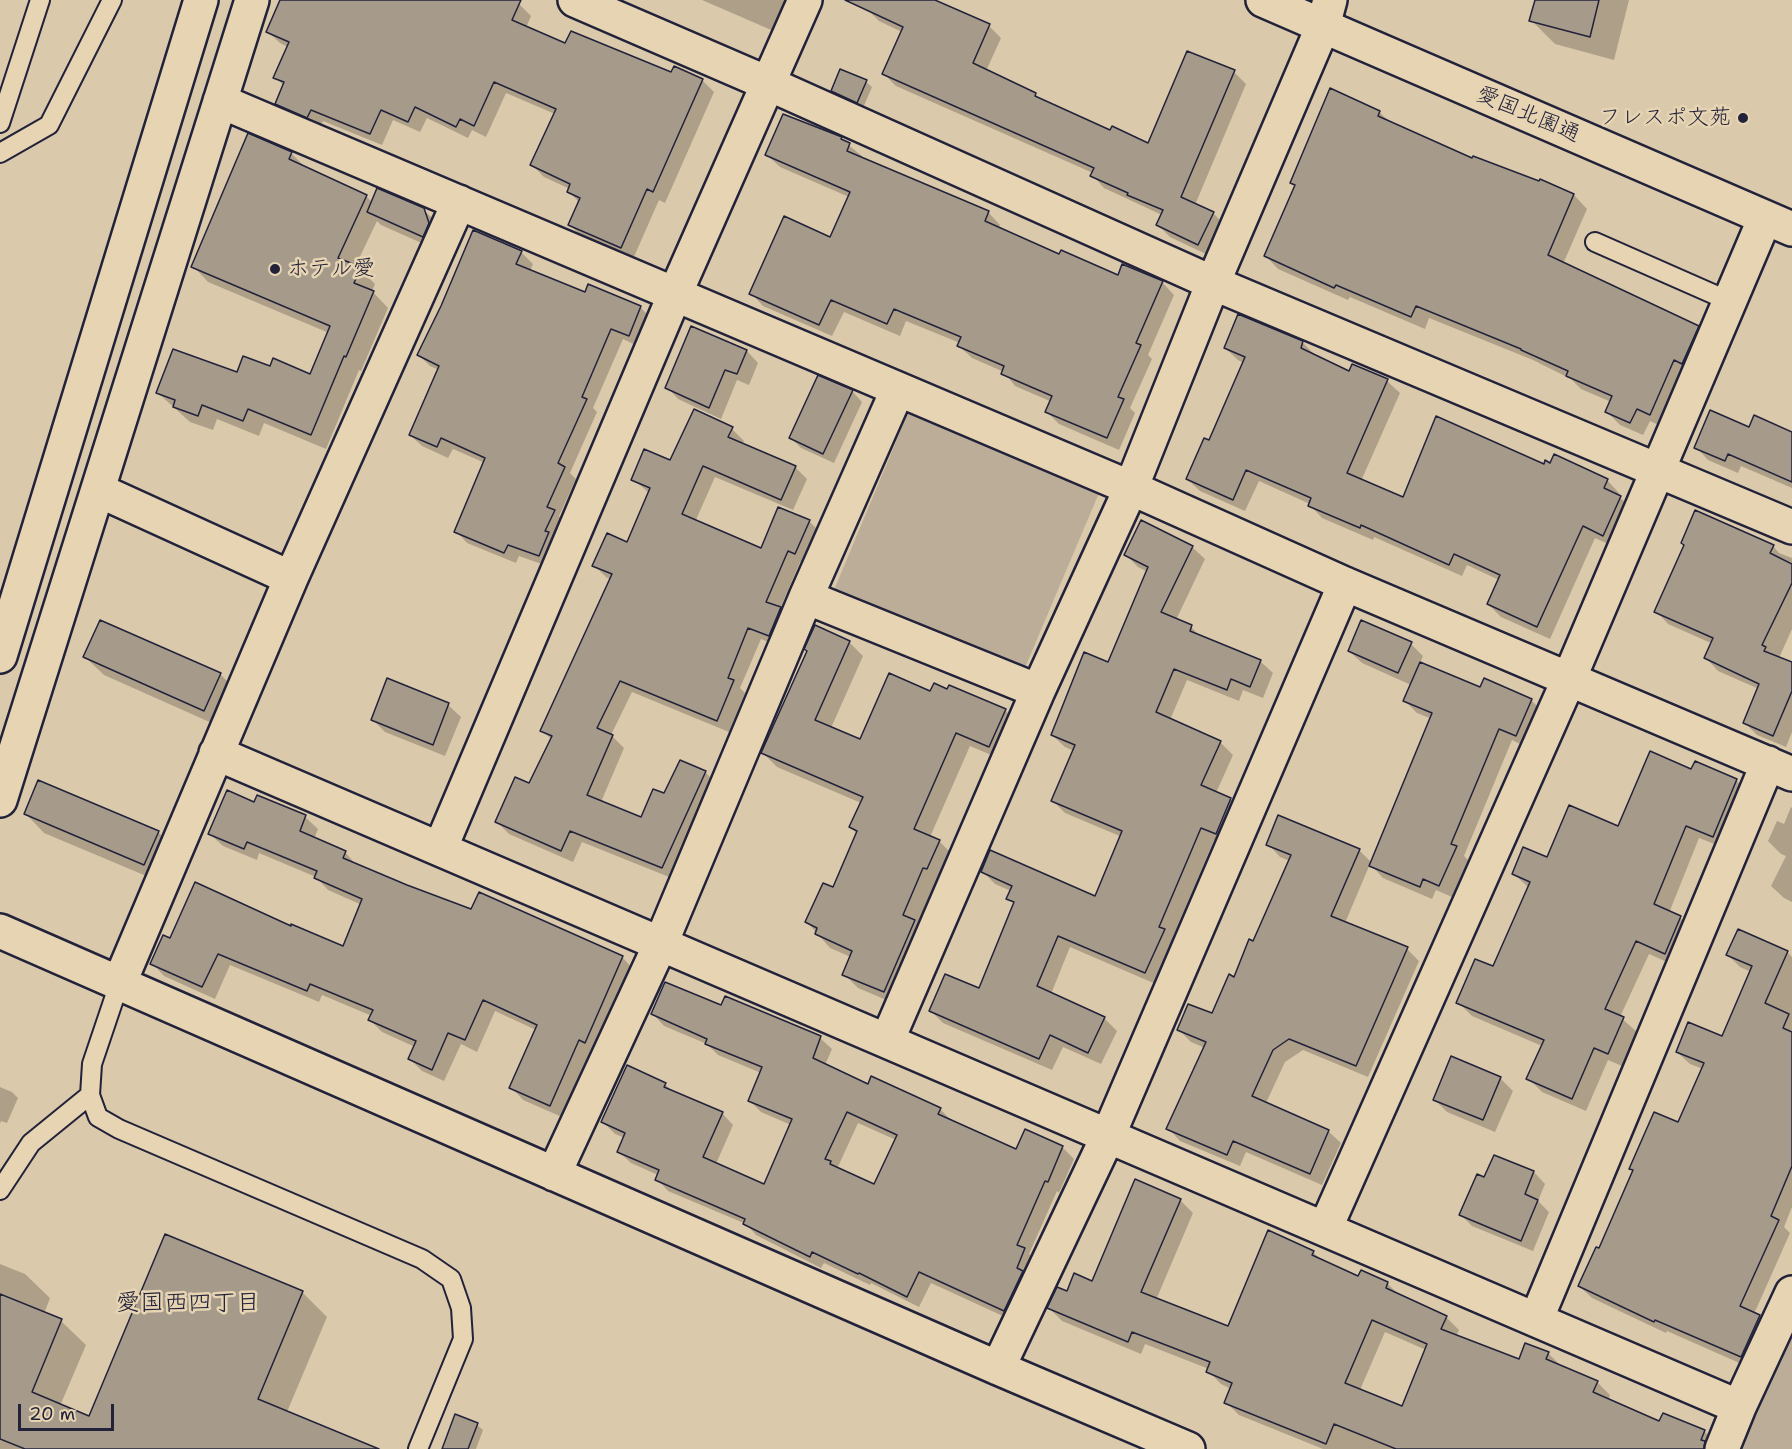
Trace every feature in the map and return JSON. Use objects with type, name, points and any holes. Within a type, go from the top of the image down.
[{"type":"street","points":[[0,656],[201,0]]},
{"type":"street","points":[[0,800],[252,0]]},
{"type":"street","points":[[575,0],[1213,283],[1792,527]]},
{"type":"street","points":[[440,849],[675,294],[766,83],[805,0]]},
{"type":"street","name":"愛国北園通","points":[[1263,0],[1327,13],[1779,224]]},
{"type":"street","points":[[887,1041],[1038,691],[1131,488],[1213,283],[1327,13]]},
{"type":"street","points":[[220,101],[1131,488],[1345,584],[1780,769],[1536,1320]]},
{"type":"street","points":[[119,984],[291,578],[459,202]]},
{"type":"street","points":[[1324,1229],[1569,679],[1729,301],[1779,224]]},
{"type":"street","points":[[554,1174],[661,944],[806,597],[898,389]]},
{"type":"street","points":[[98,490],[291,578]]},
{"type":"street","points":[[998,1368],[1108,1136],[1345,584]]},
{"type":"street","points":[[806,597],[1038,691]]},
{"type":"street","points":[[216,753],[1739,1407]]},
{"type":"street","points":[[0,931],[1188,1449]]},
{"type":"street","points":[[1722,1449],[1792,1293]]},
{"type":"lane","points":[[0,123],[40,0]]},
{"type":"lane","points":[[0,153],[50,124],[112,0]]},
{"type":"lane","points":[[1594,242],[1729,301]]},
{"type":"lane","points":[[119,984],[92,1064],[90,1095],[98,1117],[119,1129],[422,1258],[451,1279],[461,1308],[463,1339],[418,1449]]},
{"type":"lane","points":[[0,1190],[31,1143],[90,1095]]},
{"type":"shaded area","points":[[908,413],[1099,493],[1024,670],[834,590]]},
{"type":"shaded area","points":[[1792,1328],[1792,1449],[1741,1449]]},
{"type":"building","points":[[280,0],[521,0],[512,20],[565,43],[571,31],[671,72],[674,66],[703,79],[653,192],[647,189],[621,248],[568,225],[580,198],[567,192],[570,184],[530,165],[556,109],[494,82],[474,126],[460,119],[456,127],[415,107],[408,122],[381,110],[370,134],[311,110],[307,118],[275,104],[284,82],[273,78],[289,42],[266,32]]},
{"type":"building","points":[[845,0],[935,0],[990,24],[973,63],[1036,93],[1035,96],[1110,130],[1112,126],[1148,143],[1187,51],[1235,70],[1181,197],[1214,212],[1198,245],[1156,225],[1163,210],[1090,176],[1094,168],[882,74],[903,27]]},
{"type":"building","points":[[1535,0],[1599,0],[1590,37],[1529,21]]},
{"type":"building","points":[[840,69],[867,80],[857,103],[831,91]]},
{"type":"building","points":[[1330,88],[1380,111],[1378,116],[1472,158],[1473,156],[1539,181],[1540,179],[1574,194],[1548,255],[1699,326],[1682,364],[1674,360],[1650,415],[1637,409],[1630,423],[1605,412],[1612,396],[1566,376],[1568,371],[1521,349],[1416,306],[1411,317],[1336,285],[1334,288],[1264,256],[1295,185],[1290,183]]},
{"type":"building","points":[[783,114],[842,137],[841,139],[850,143],[847,151],[989,211],[985,221],[1059,254],[1061,250],[1118,275],[1122,264],[1163,281],[1136,343],[1141,345],[1118,397],[1124,399],[1107,438],[1045,412],[1052,396],[1001,374],[1004,366],[957,346],[961,337],[894,309],[887,324],[831,300],[819,325],[749,294],[784,216],[830,237],[850,192],[765,155]]},
{"type":"building","points":[[248,133],[292,152],[289,159],[367,195],[338,258],[361,267],[354,283],[374,291],[311,435],[248,409],[243,421],[202,405],[198,416],[173,407],[175,400],[156,393],[173,349],[237,372],[243,356],[270,366],[273,358],[310,374],[330,326],[191,267]]},
{"type":"building","points":[[377,188],[424,208],[429,223],[423,237],[367,212]]},
{"type":"building","points":[[473,230],[522,251],[516,264],[585,292],[588,284],[641,306],[629,336],[611,329],[582,397],[587,399],[558,463],[565,467],[547,507],[555,510],[545,531],[549,532],[539,556],[508,545],[504,553],[454,532],[485,458],[441,438],[437,447],[409,435],[439,366],[417,355],[441,306]]},
{"type":"building","points":[[1238,314],[1303,341],[1301,348],[1349,371],[1352,364],[1388,379],[1347,473],[1403,497],[1436,416],[1544,464],[1545,460],[1550,463],[1554,454],[1608,479],[1604,488],[1621,496],[1603,536],[1583,526],[1537,627],[1487,604],[1500,575],[1454,554],[1449,565],[1361,525],[1360,528],[1308,506],[1311,498],[1246,470],[1233,500],[1186,479],[1204,438],[1209,440],[1245,357],[1224,348]]},
{"type":"building","points":[[691,326],[747,350],[737,374],[725,370],[709,408],[665,388]]},
{"type":"building","points":[[818,375],[853,390],[823,454],[789,438]]},
{"type":"building","points":[[694,409],[733,427],[728,437],[796,466],[781,500],[703,466],[682,514],[761,548],[778,507],[810,520],[795,554],[788,551],[766,602],[781,607],[769,636],[748,628],[728,678],[734,680],[717,721],[620,681],[597,728],[613,735],[587,795],[641,817],[653,789],[664,793],[680,760],[706,771],[662,868],[570,831],[561,851],[495,822],[515,777],[529,783],[552,736],[540,731],[612,574],[592,566],[607,533],[627,542],[650,488],[631,480],[644,449],[670,460]]},
{"type":"building","points":[[1710,410],[1749,427],[1754,415],[1792,432],[1792,482],[1728,454],[1725,461],[1694,448]]},
{"type":"building","points":[[1695,510],[1774,545],[1770,553],[1792,564],[1792,583],[1762,645],[1766,647],[1764,651],[1792,662],[1792,691],[1773,736],[1743,723],[1759,684],[1704,658],[1713,638],[1654,612],[1684,545],[1681,543]]},
{"type":"building","points":[[1141,520],[1193,546],[1161,612],[1192,625],[1190,631],[1261,660],[1250,687],[1231,679],[1227,690],[1174,669],[1156,712],[1221,741],[1201,785],[1231,798],[1216,834],[1201,828],[1159,927],[1165,929],[1145,973],[1058,936],[1037,986],[1105,1017],[1088,1053],[1050,1035],[1039,1059],[929,1011],[945,974],[979,988],[1014,902],[1006,899],[1012,886],[981,872],[990,850],[1095,896],[1122,831],[1051,801],[1075,745],[1051,735],[1084,652],[1108,662],[1148,567],[1124,555]]},
{"type":"building","points":[[100,620],[221,673],[204,711],[83,657]]},
{"type":"building","points":[[1361,620],[1412,642],[1398,673],[1348,651]]},
{"type":"building","points":[[815,625],[850,641],[815,720],[860,739],[889,673],[930,691],[934,683],[947,689],[949,685],[1006,709],[989,747],[956,733],[914,829],[940,840],[927,869],[923,868],[903,915],[915,920],[884,992],[842,975],[852,951],[815,934],[817,928],[805,922],[823,883],[833,887],[857,831],[849,827],[863,797],[761,753],[807,651],[804,649]]},
{"type":"building","points":[[1420,662],[1480,687],[1484,678],[1532,699],[1516,736],[1499,729],[1451,844],[1457,846],[1439,886],[1423,879],[1420,887],[1369,866],[1432,713],[1403,701]]},
{"type":"building","points":[[387,678],[449,703],[433,745],[371,720]]},
{"type":"building","points":[[1650,751],[1691,769],[1695,761],[1737,779],[1713,837],[1686,826],[1654,904],[1681,916],[1665,954],[1636,941],[1605,1009],[1624,1017],[1608,1054],[1594,1048],[1572,1099],[1526,1079],[1544,1040],[1456,1003],[1475,959],[1493,966],[1530,882],[1512,874],[1523,847],[1547,857],[1569,805],[1618,826]]},
{"type":"building","points":[[38,780],[159,831],[144,865],[24,814]]},
{"type":"building","points":[[227,790],[254,802],[257,795],[306,815],[300,831],[346,851],[343,858],[407,885],[471,909],[479,892],[623,956],[585,1043],[579,1040],[550,1106],[509,1088],[537,1025],[483,1000],[465,1040],[448,1033],[432,1070],[408,1059],[416,1041],[368,1020],[373,1010],[310,984],[307,991],[218,954],[202,987],[150,964],[163,935],[170,938],[195,882],[291,926],[291,924],[343,946],[362,899],[314,878],[317,871],[247,842],[244,849],[208,834]]},
{"type":"building","points":[[1278,815],[1360,849],[1331,916],[1408,947],[1356,1066],[1289,1039],[1273,1050],[1252,1096],[1329,1130],[1310,1174],[1233,1141],[1227,1155],[1166,1129],[1206,1042],[1177,1030],[1188,1004],[1212,1013],[1229,974],[1234,977],[1249,939],[1253,941],[1291,855],[1266,845]]},
{"type":"building","points":[[1738,929],[1788,951],[1765,1003],[1789,1014],[1783,1028],[1792,1032],[1792,1166],[1771,1216],[1779,1220],[1740,1306],[1760,1315],[1741,1357],[1655,1320],[1654,1322],[1578,1286],[1596,1247],[1599,1248],[1633,1170],[1629,1169],[1654,1112],[1678,1122],[1704,1063],[1676,1052],[1688,1022],[1722,1036],[1752,966],[1726,955]]},
{"type":"building","points":[[665,982],[721,1005],[725,996],[821,1036],[813,1058],[868,1084],[871,1076],[941,1108],[938,1114],[1016,1149],[1025,1129],[1063,1146],[1017,1245],[1025,1248],[1017,1268],[1023,1271],[1004,1311],[919,1272],[907,1297],[812,1252],[810,1257],[743,1224],[745,1219],[655,1180],[659,1170],[617,1152],[625,1133],[601,1122],[627,1065],[666,1083],[664,1087],[723,1112],[703,1157],[764,1184],[792,1119],[748,1101],[762,1067],[705,1044],[707,1039],[651,1014]],"holes":[[[847,1112],[897,1135],[874,1184],[830,1164],[831,1161],[825,1159]]]},
{"type":"building","points":[[1451,1056],[1501,1077],[1483,1120],[1433,1100]]},
{"type":"building","points":[[1494,1155],[1534,1171],[1525,1194],[1538,1200],[1521,1241],[1459,1215],[1477,1174],[1484,1177]]},
{"type":"building","points":[[1135,1179],[1181,1199],[1141,1292],[1228,1326],[1268,1230],[1314,1251],[1312,1255],[1358,1276],[1361,1270],[1388,1282],[1386,1288],[1447,1316],[1441,1329],[1519,1359],[1525,1343],[1549,1352],[1546,1359],[1598,1381],[1593,1392],[1659,1421],[1663,1413],[1705,1430],[1701,1440],[1705,1441],[1704,1449],[1396,1449],[1334,1424],[1326,1444],[1224,1403],[1232,1383],[1206,1372],[1210,1362],[1132,1332],[1128,1342],[1047,1308],[1057,1287],[1067,1291],[1074,1273],[1092,1281]],"holes":[[[1372,1320],[1427,1344],[1402,1406],[1345,1383]]]},
{"type":"building","points":[[165,1234],[303,1291],[258,1399],[379,1449],[25,1449],[0,1439],[0,1294],[62,1319],[32,1392],[89,1416]]},
{"type":"building","points":[[455,1414],[478,1423],[468,1449],[442,1449]]},
{"type":"place","name":"フレスポ文苑","points":[[1743,118]]},
{"type":"place","name":"ホテル愛","points":[[275,269]]},
{"type":"district","name":"愛国西四丁目","points":[[188,1304]]}]
